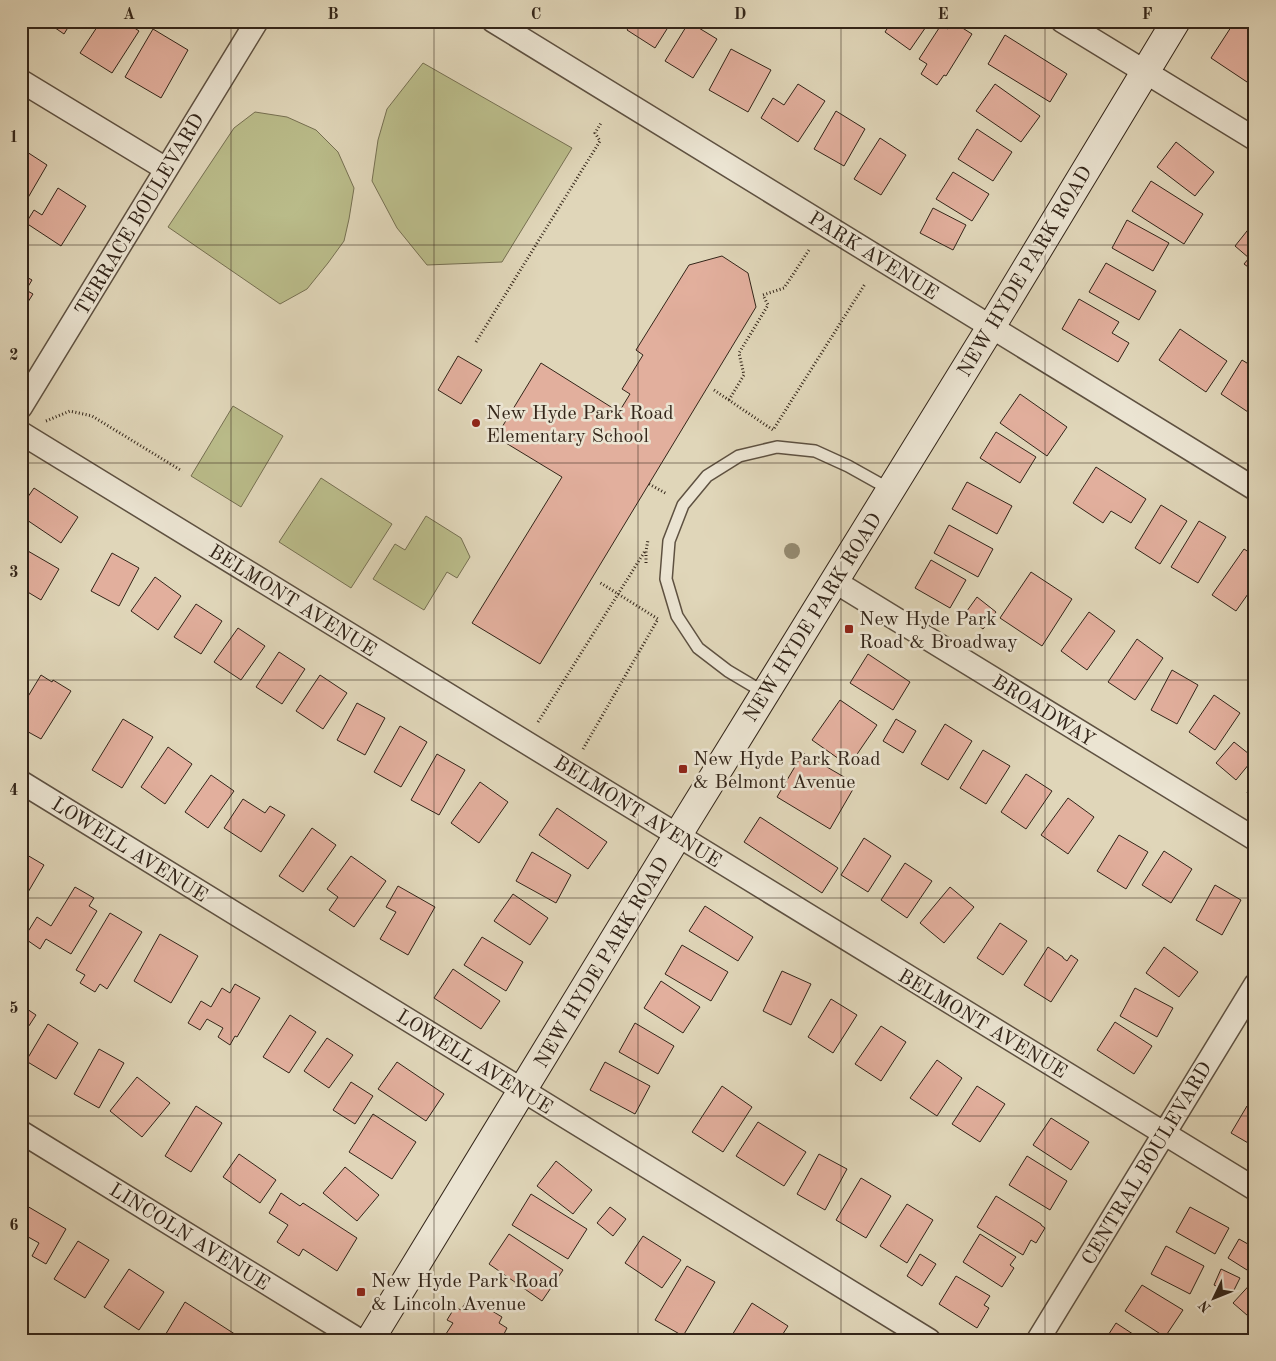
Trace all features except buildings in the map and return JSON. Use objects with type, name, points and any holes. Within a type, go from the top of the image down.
[{"type":"main road","name":"NEW HYDE PARK ROAD","points":[[370,1340],[991,327],[1176,21]]},
{"type":"street","name":"TERRACE BOULEVARD","points":[[21,407],[257,21]]},
{"type":"street","name":"PARK AVENUE","points":[[493,21],[1255,489]]},
{"type":"street","points":[[1062,21],[1255,139]]},
{"type":"street","points":[[21,81],[166,169]]},
{"type":"street","name":"BELMONT AVENUE","points":[[21,433],[1255,1189]]},
{"type":"street","name":"BROADWAY","points":[[834,581],[1255,839]]},
{"type":"street","name":"LOWELL AVENUE","points":[[21,782],[929,1340]]},
{"type":"street","name":"CENTRAL BOULEVARD","points":[[1038,1340],[1255,985]]},
{"type":"street","name":"LINCOLN AVENUE","points":[[21,1132],[359,1340]]},
{"type":"lane","points":[[765,693],[728,671],[698,648],[677,616],[666,579],[669,541],[683,505],[707,476],[739,456],[777,447],[815,451],[848,466],[891,490]]},
{"type":"path","points":[[476,342],[600,141],[595,133],[601,123]]},
{"type":"path","points":[[729,400],[744,375],[739,353],[768,305],[763,295],[784,288],[809,250]]},
{"type":"path","points":[[774,430],[865,284]]},
{"type":"path","points":[[714,390],[774,430]]},
{"type":"path","points":[[45,421],[70,411],[92,416],[182,471]]},
{"type":"path","points":[[765,432],[780,431]]},
{"type":"path","points":[[649,484],[668,493],[664,501]]},
{"type":"path","points":[[647,570],[646,551],[649,537]]},
{"type":"path","points":[[537,723],[646,551]]},
{"type":"path","points":[[598,582],[658,619]]},
{"type":"path","points":[[656,612],[663,627]]},
{"type":"path","points":[[582,750],[658,619]]},
{"type":"green space","points":[[423,63],[572,148],[502,262],[427,265],[397,228],[372,181],[378,140],[387,109]]},
{"type":"green space","points":[[255,112],[287,117],[316,130],[338,152],[354,188],[344,241],[307,289],[280,304],[168,227],[234,128]]},
{"type":"green space","points":[[233,406],[283,436],[241,507],[191,476]]},
{"type":"green space","points":[[321,478],[392,524],[351,588],[279,542]]},
{"type":"green space","points":[[426,516],[461,538],[470,557],[457,578],[447,572],[424,610],[373,579],[395,544],[405,550]]},
{"type":"place","name":"New Hyde Park Road Elementary School","points":[[476,423]]},
{"type":"place","name":"New Hyde Park Road & Broadway","points":[[849,629]]},
{"type":"place","name":"New Hyde Park Road & Belmont Avenue","points":[[683,769]]},
{"type":"place","name":"New Hyde Park Road & Lincoln Avenue","points":[[361,1292]]}]
